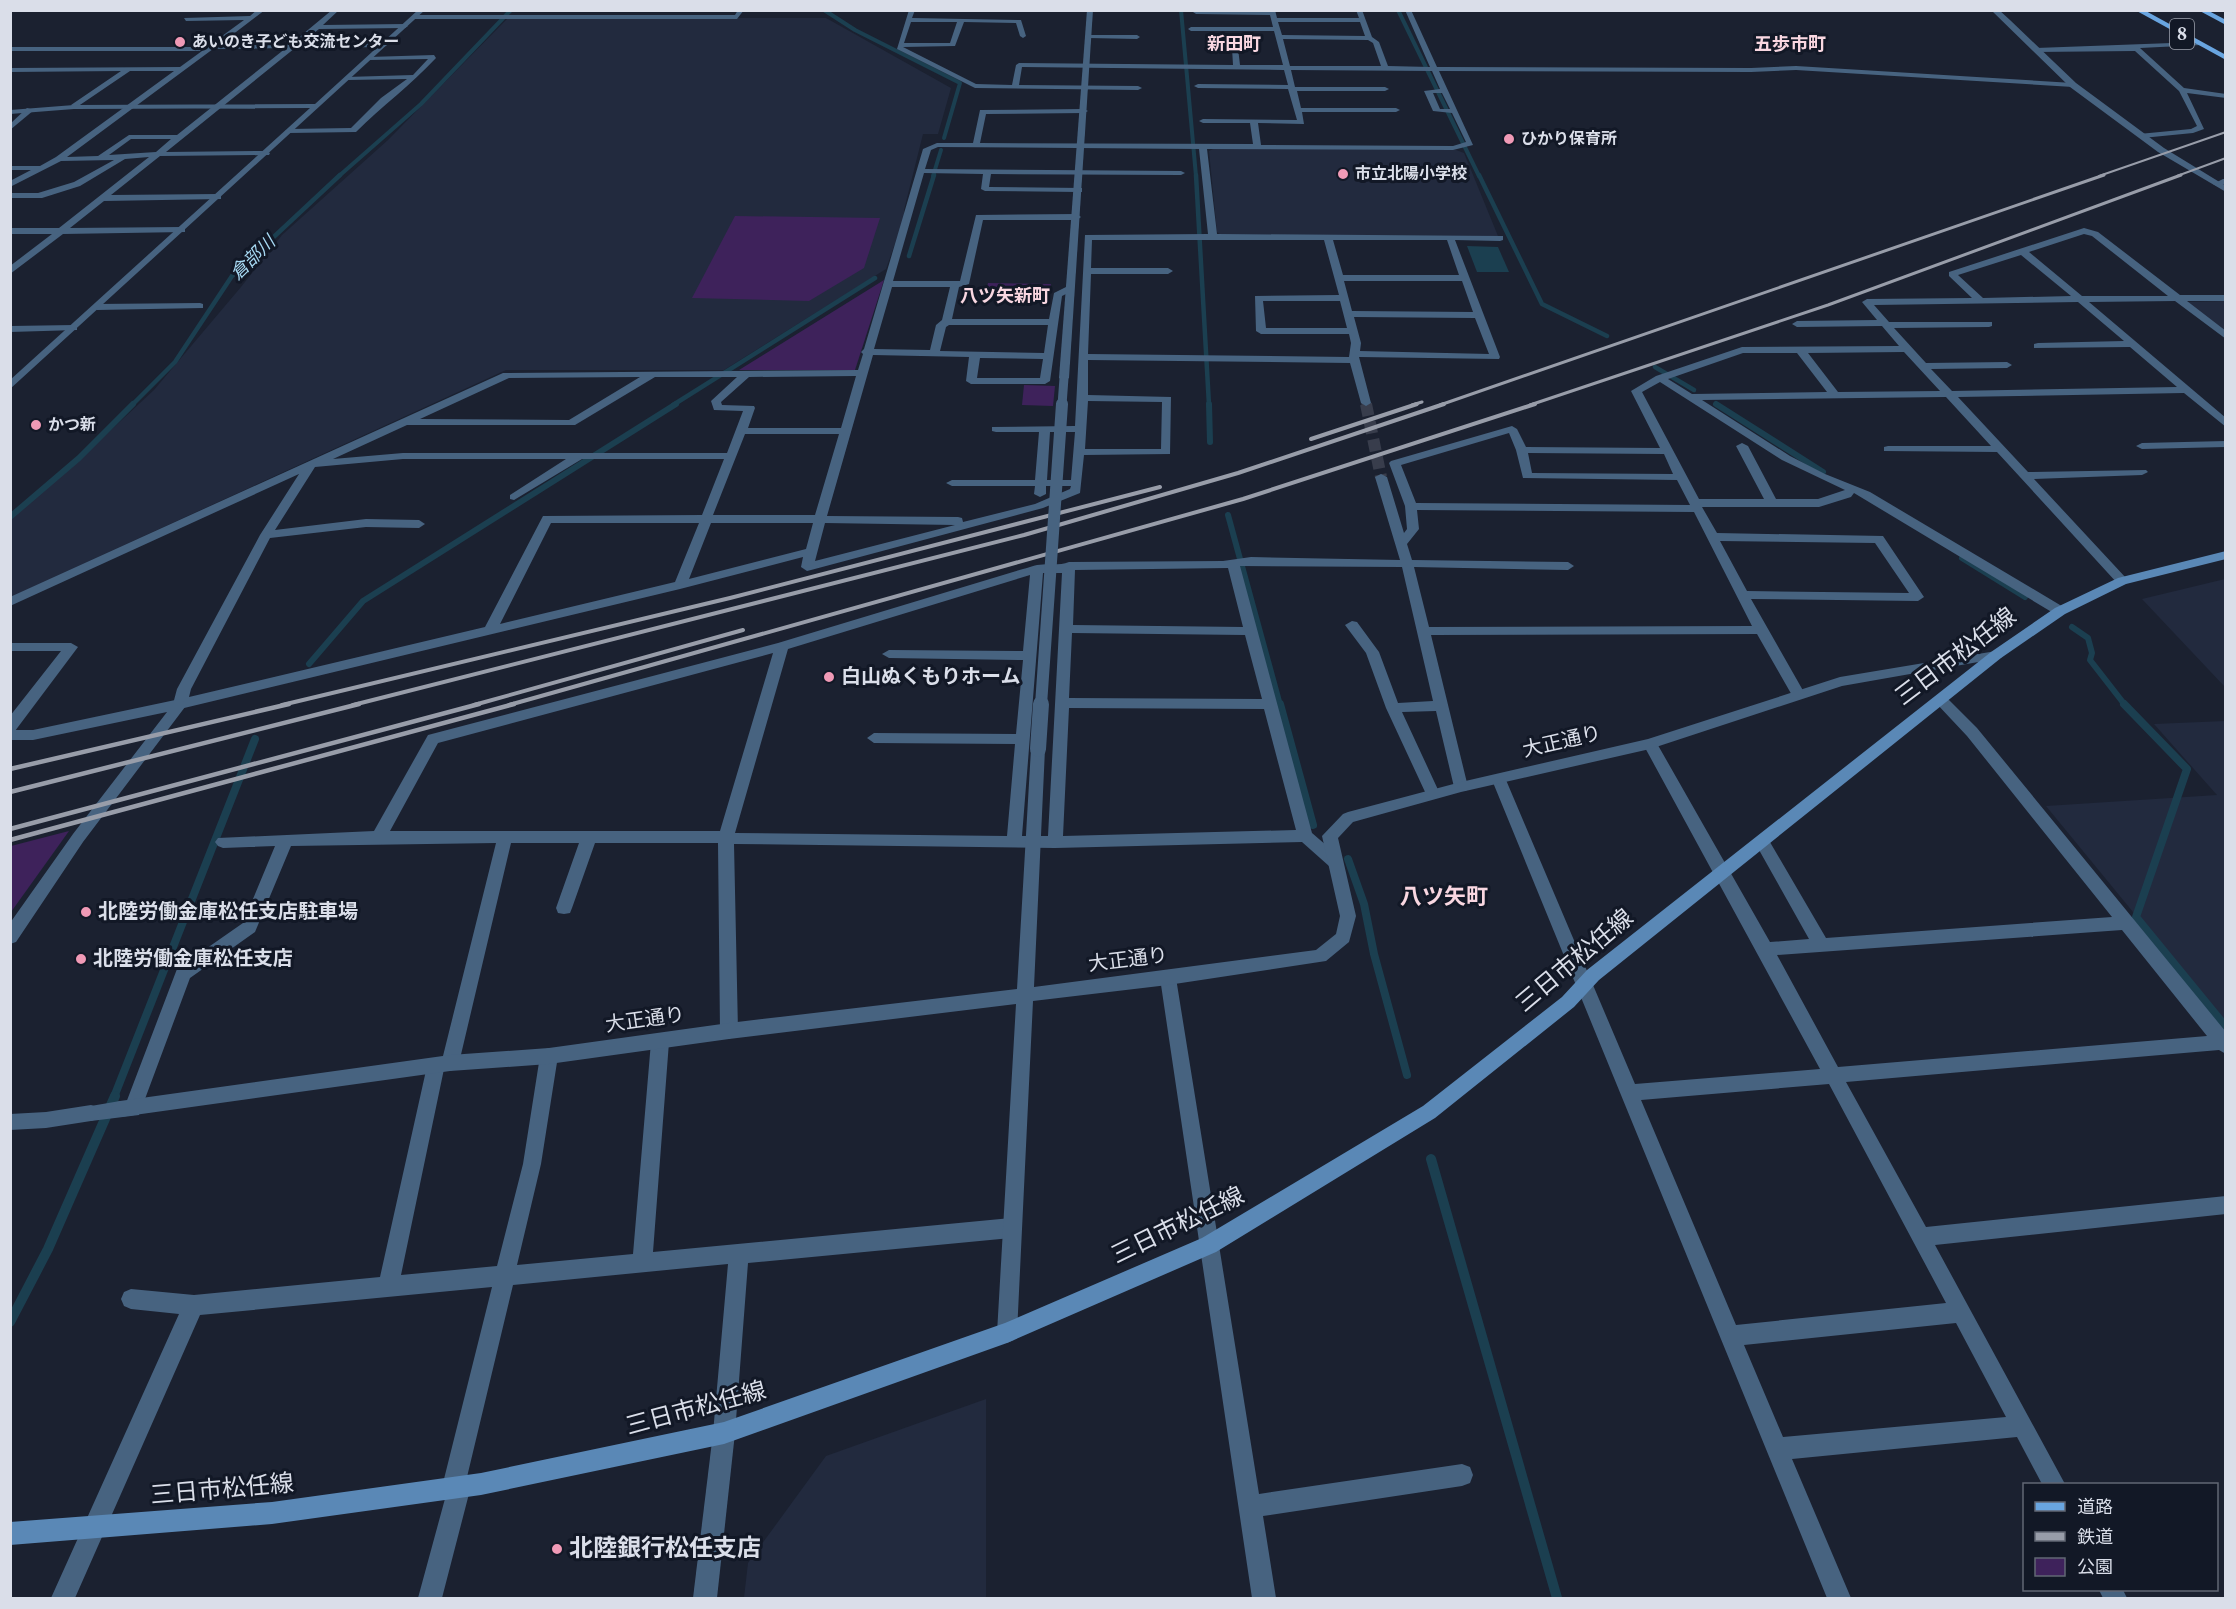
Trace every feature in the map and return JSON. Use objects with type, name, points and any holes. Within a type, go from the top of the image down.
[{"type":"main road","name":"8","points":[[2138,10],[2226,58]]},
{"type":"main road","name":"8","points":[[2200,10],[2226,23]]},
{"type":"main road","name":"三日市松任線","points":[[10,1534],[272,1513],[481,1484],[724,1433],[1007,1333],[1209,1245],[1429,1112],[1568,1002],[1593,975],[1722,872],[1996,655],[2060,611],[2122,581],[2226,555]]},
{"type":"street","points":[[10,185],[59,159],[262,10]]},
{"type":"street","points":[[10,271],[336,10]]},
{"type":"street","points":[[10,386],[422,10]]},
{"type":"street","points":[[584,17],[589,10]]},
{"type":"street","points":[[657,17],[662,10]]},
{"type":"street","points":[[415,17],[736,17],[741,10]]},
{"type":"street","points":[[912,10],[899,48],[975,86],[1138,88]]},
{"type":"street","points":[[996,21],[998,10]]},
{"type":"street","points":[[1007,1333],[1038,749],[1088,66],[1090,10]]},
{"type":"street","points":[[1359,10],[1370,38]]},
{"type":"street","points":[[1203,121],[1254,121],[1304,134],[1457,147],[1470,143],[1432,69],[1408,10]]},
{"type":"street","points":[[1994,10],[2073,85],[2142,136],[2221,182],[2226,190]]},
{"type":"street","points":[[1196,12],[1362,20]]},
{"type":"street","points":[[1273,14],[1304,134]]},
{"type":"street","points":[[186,19],[252,18]]},
{"type":"street","points":[[909,20],[1020,21],[1023,36]]},
{"type":"street","points":[[900,45],[954,45],[961,21]]},
{"type":"street","points":[[317,27],[405,26]]},
{"type":"street","points":[[1191,29],[1370,38],[1376,42],[1385,68]]},
{"type":"street","points":[[1090,37],[1137,37]]},
{"type":"street","points":[[2036,50],[2199,44]]},
{"type":"street","points":[[10,49],[384,45]]},
{"type":"street","points":[[2125,47],[2137,49],[2182,90],[2201,127],[2183,133],[2142,136]]},
{"type":"street","points":[[1235,48],[1237,67]]},
{"type":"street","points":[[10,68],[41,49]]},
{"type":"street","points":[[94,69],[126,49]]},
{"type":"street","points":[[289,131],[353,130],[384,100],[415,77],[434,57],[370,58]]},
{"type":"street","points":[[1015,87],[1019,65],[1432,69],[1796,69],[2073,85]]},
{"type":"street","points":[[10,68],[182,69]]},
{"type":"street","points":[[74,107],[129,69]]},
{"type":"street","points":[[348,78],[415,77]]},
{"type":"street","points":[[1198,86],[1385,89]]},
{"type":"street","points":[[2182,90],[2226,96]]},
{"type":"street","points":[[1445,91],[1428,91],[1437,111],[1455,111]]},
{"type":"street","points":[[10,111],[74,107],[315,106]]},
{"type":"street","points":[[10,128],[30,110]]},
{"type":"street","points":[[1298,110],[1396,110]]},
{"type":"street","points":[[976,145],[983,112],[1084,111]]},
{"type":"street","points":[[1254,121],[1257,147]]},
{"type":"street","points":[[1304,134],[1257,147],[937,145],[927,149],[930,171],[860,373],[807,567],[1039,506],[1076,491],[1082,429],[1088,237],[1500,238]]},
{"type":"street","points":[[100,158],[129,137],[178,136]]},
{"type":"street","points":[[1196,146],[1204,237]]},
{"type":"street","points":[[59,159],[156,154],[266,153]]},
{"type":"street","points":[[10,195],[39,196],[77,184],[126,156]]},
{"type":"street","points":[[10,168],[44,168]]},
{"type":"street","points":[[930,171],[1181,173]]},
{"type":"street","points":[[987,171],[985,189],[1079,190]]},
{"type":"street","points":[[103,198],[218,196]]},
{"type":"street","points":[[889,284],[964,284],[979,217],[1077,218]]},
{"type":"street","points":[[10,231],[182,230]]},
{"type":"street","points":[[1980,300],[1953,274],[2084,231],[2095,234],[2226,336]]},
{"type":"street","points":[[1328,238],[1356,344],[1354,357],[1366,403]]},
{"type":"street","points":[[1083,357],[1495,357],[1450,238]]},
{"type":"street","points":[[2022,251],[2226,424]]},
{"type":"street","points":[[1086,271],[1168,271]]},
{"type":"street","points":[[1340,278],[1465,278]]},
{"type":"street","points":[[947,322],[955,284]]},
{"type":"street","points":[[975,354],[971,381],[1045,381],[1056,295],[1071,288]]},
{"type":"street","points":[[1345,298],[1258,298],[1261,331],[1353,331]]},
{"type":"street","points":[[2122,581],[1907,349],[1867,302],[2226,298]]},
{"type":"street","points":[[97,307],[200,306]]},
{"type":"street","points":[[1349,314],[1479,315]]},
{"type":"street","points":[[934,353],[941,325],[947,322],[1053,322]]},
{"type":"street","points":[[1797,324],[1989,324]]},
{"type":"street","points":[[10,329],[74,328]]},
{"type":"street","points":[[2038,346],[2132,344]]},
{"type":"street","points":[[1799,348],[1835,395]]},
{"type":"street","points":[[1798,694],[1761,630],[1636,392],[1660,378],[1742,350],[1907,349]]},
{"type":"street","points":[[867,352],[1048,356]]},
{"type":"street","points":[[1923,366],[2007,366]]},
{"type":"street","points":[[10,602],[507,375],[860,373]]},
{"type":"street","points":[[10,374],[24,374]]},
{"type":"street","points":[[403,422],[571,423],[652,374]]},
{"type":"street","points":[[680,585],[750,408],[718,408],[716,401],[746,374]]},
{"type":"street","points":[[1660,378],[1786,458],[1821,476],[1853,488],[2060,611]]},
{"type":"street","points":[[1691,398],[2187,390]]},
{"type":"street","points":[[1080,452],[1166,452],[1167,399],[1083,398]]},
{"type":"street","points":[[996,429],[1082,429]]},
{"type":"street","points":[[1401,544],[1413,529],[1411,506],[1395,463],[1512,429],[1522,450],[1527,476],[1681,477]]},
{"type":"street","points":[[1039,506],[1045,430]]},
{"type":"street","points":[[741,431],[844,431]]},
{"type":"street","points":[[2142,446],[2226,444]]},
{"type":"street","points":[[1742,446],[1772,503]]},
{"type":"street","points":[[1888,449],[1999,449]]},
{"type":"street","points":[[1522,450],[1667,451]]},
{"type":"street","points":[[514,497],[582,455]]},
{"type":"street","points":[[311,464],[403,456],[732,456]]},
{"type":"street","points":[[10,937],[78,838],[180,704],[184,689],[266,535],[311,464]]},
{"type":"street","points":[[2024,476],[2142,472]]},
{"type":"street","points":[[1382,477],[1407,564],[1439,706],[1461,787]]},
{"type":"street","points":[[952,483],[1077,483]]},
{"type":"street","points":[[1411,506],[1696,506],[1819,503],[1848,495],[1853,488]]},
{"type":"street","points":[[490,631],[547,519],[976,521]]},
{"type":"street","points":[[266,535],[366,523],[419,524]]},
{"type":"street","points":[[1712,537],[1880,539],[1918,597],[1743,595]]},
{"type":"street","points":[[10,735],[33,735],[180,704],[680,585],[811,551]]},
{"type":"street","points":[[1238,562],[1252,631],[1305,836],[1335,862]]},
{"type":"street","points":[[1055,842],[1069,566],[1238,562],[1568,566]]},
{"type":"street","points":[[1014,842],[1037,569],[1069,569]]},
{"type":"street","points":[[380,837],[433,739],[782,646],[1027,572]]},
{"type":"street","points":[[1352,625],[1372,652],[1393,708],[1433,794]]},
{"type":"street","points":[[1066,629],[1252,631]]},
{"type":"street","points":[[1422,631],[1761,630]]},
{"type":"street","points":[[729,1031],[726,837],[782,646]]},
{"type":"street","points":[[10,647],[71,647],[10,727]]},
{"type":"street","points":[[889,654],[1029,656]]},
{"type":"street","name":"大正通り","points":[[10,1122],[46,1120],[443,1065],[549,1056],[729,1031],[1168,978],[1320,956],[1343,937],[1348,916],[1330,836],[1348,818],[1461,787],[1650,744],[1840,682],[1996,655]]},
{"type":"street","points":[[1028,671],[1064,671]]},
{"type":"street","points":[[1941,700],[1972,732],[2224,1044]]},
{"type":"street","points":[[1062,703],[1270,704]]},
{"type":"street","points":[[1393,708],[1439,706]]},
{"type":"street","points":[[874,738],[1022,739]]},
{"type":"street","points":[[1650,744],[1765,949],[2053,1483]]},
{"type":"street","points":[[1499,780],[1839,1599]]},
{"type":"street","points":[[223,842],[380,837],[726,837],[743,840],[1055,842],[1305,836]]},
{"type":"street","points":[[388,1287],[443,1065],[505,837]]},
{"type":"street","points":[[564,908],[589,837]]},
{"type":"street","points":[[126,1109],[183,974],[249,927],[285,841]]},
{"type":"street","points":[[1762,841],[1821,945]]},
{"type":"street","points":[[1765,949],[2126,923]]},
{"type":"street","points":[[1168,978],[1264,1599]]},
{"type":"street","points":[[642,1264],[660,1042]]},
{"type":"street","points":[[1630,1093],[2224,1044]]},
{"type":"street","points":[[430,1599],[532,1164],[549,1056]]},
{"type":"street","points":[[1920,1237],[2226,1205]]},
{"type":"street","points":[[131,1299],[194,1305],[1011,1228]]},
{"type":"street","points":[[705,1599],[724,1433],[739,1255]]},
{"type":"street","points":[[63,1599],[194,1305]]},
{"type":"street","points":[[1730,1335],[1961,1312]]},
{"type":"street","points":[[1777,1449],[2022,1426]]},
{"type":"street","points":[[1250,1507],[1462,1475]]},
{"type":"shaded area","points":[[508,18],[826,18],[951,88],[938,134],[923,134],[904,218],[886,269],[724,370],[506,370],[11,597],[11,515],[84,455],[154,390],[282,235],[388,140]]},
{"type":"shaded area","points":[[1215,148],[1456,150],[1464,153],[1498,236],[1221,235],[1217,232],[1209,151]]},
{"type":"shaded area","points":[[1467,246],[1498,247],[1509,272],[1477,272]]},
{"type":"shaded area","points":[[2225,301],[2225,332],[2186,302]]},
{"type":"shaded area","points":[[2226,579],[2225,687],[2142,599]]},
{"type":"shaded area","points":[[2226,721],[2225,1024],[2046,806],[2217,795],[2154,724]]},
{"type":"shaded area","points":[[986,1399],[986,1598],[744,1598],[748,1563],[826,1456]]},
{"type":"green space","points":[[735,216],[880,218],[864,268],[809,301],[692,298]]},
{"type":"green space","points":[[884,280],[855,370],[739,370]]},
{"type":"green space","points":[[988,283],[1051,284],[1049,292],[986,292]]},
{"type":"green space","points":[[1024,385],[1055,386],[1053,406],[1022,405]]},
{"type":"green space","points":[[69,831],[11,912],[11,846]]},
{"type":"waterway","name":"倉部川","points":[[339,176],[421,104],[511,10]]},
{"type":"waterway","points":[[824,10],[855,30],[960,83],[944,138]]},
{"type":"waterway","points":[[1181,10],[1196,176]]},
{"type":"waterway","points":[[1398,10],[1479,176]]},
{"type":"waterway","points":[[933,176],[941,150]]},
{"type":"waterway","name":"倉部川","points":[[10,517],[79,458],[175,362],[232,276],[340,175]]},
{"type":"waterway","points":[[909,256],[934,175]]},
{"type":"waterway","points":[[1196,175],[1209,405]]},
{"type":"waterway","points":[[1479,175],[1542,304],[1607,336]]},
{"type":"waterway","points":[[673,405],[875,278]]},
{"type":"waterway","points":[[1655,367],[1694,390]]},
{"type":"waterway","points":[[309,664],[363,601],[676,404]]},
{"type":"waterway","points":[[1209,404],[1210,442]]},
{"type":"waterway","points":[[1718,405],[1716,404],[1823,472]]},
{"type":"waterway","points":[[1228,515],[1280,705]]},
{"type":"waterway","points":[[1962,558],[2025,597]]},
{"type":"waterway","points":[[2072,627],[2088,638],[2092,653],[2090,660],[2125,705]]},
{"type":"waterway","points":[[1280,704],[1313,825]]},
{"type":"waterway","points":[[2124,704],[2187,769],[2136,917],[2226,1027]]},
{"type":"waterway","points":[[114,1097],[255,739]]},
{"type":"waterway","points":[[1348,859],[1364,904],[1374,954],[1407,1075]]},
{"type":"waterway","points":[[10,1322],[48,1249],[115,1096]]},
{"type":"waterway","points":[[1431,1159],[1557,1598]]},
{"type":"tunnel","points":[[1366,404],[1381,477]]},
{"type":"railway","points":[[2099,176],[2226,132]]},
{"type":"railway","points":[[2177,176],[2226,158]]},
{"type":"railway","points":[[1440,405],[2104,175]]},
{"type":"railway","points":[[1530,405],[1828,305],[2181,175]]},
{"type":"railway","points":[[1412,405],[1422,402]]},
{"type":"railway","points":[[1311,439],[1417,404]]},
{"type":"railway","points":[[353,705],[1024,535],[1238,473],[1444,404]]},
{"type":"railway","points":[[509,705],[1243,499],[1535,404]]},
{"type":"railway","points":[[282,705],[730,598],[1160,487]]},
{"type":"railway","points":[[474,705],[743,630]]},
{"type":"railway","points":[[10,769],[289,704]]},
{"type":"railway","points":[[10,792],[359,704]]},
{"type":"railway","points":[[10,829],[479,704]]},
{"type":"railway","points":[[10,840],[514,704]]},
{"type":"place","name":"あいのき子ども交流センター","points":[[180,42]]},
{"type":"place","name":"ひかり保育所","points":[[1509,139]]},
{"type":"place","name":"市立北陽小学校","points":[[1343,174]]},
{"type":"place","name":"かつ新","points":[[36,425]]},
{"type":"place","name":"白山ぬくもりホーム","points":[[829,677]]},
{"type":"place","name":"北陸労働金庫松任支店駐車場","points":[[86,912]]},
{"type":"place","name":"北陸労働金庫松任支店","points":[[81,959]]},
{"type":"place","name":"北陸銀行松任支店","points":[[557,1549]]},
{"type":"district","name":"新田町","points":[[1234,44]]},
{"type":"district","name":"五歩市町","points":[[1790,44]]},
{"type":"district","name":"八ツ矢新町","points":[[1005,296]]},
{"type":"district","name":"八ツ矢町","points":[[1444,897]]}]
